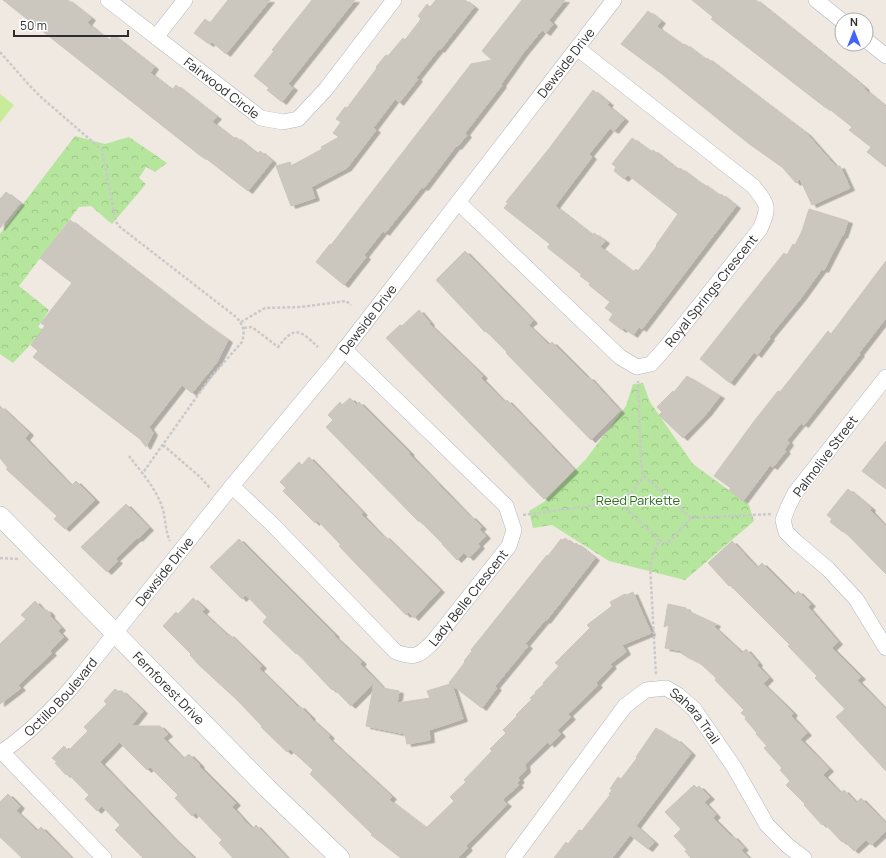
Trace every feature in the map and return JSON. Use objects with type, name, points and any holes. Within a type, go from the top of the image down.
[{"type":"street","name":"Fairwood Circle","points":[[108,0],[261,118],[283,122],[298,119],[316,99],[394,0]]},
{"type":"street","points":[[156,37],[185,0]]},
{"type":"street","name":"Dewside Drive","points":[[114,633],[220,500],[344,349],[614,0]]},
{"type":"street","points":[[816,0],[834,15]]},
{"type":"street","points":[[874,46],[886,56]]},
{"type":"street","name":"Royal Springs Crescent","points":[[577,48],[753,186],[765,200],[767,213],[760,229],[651,364],[637,367]]},
{"type":"street","points":[[458,202],[620,358],[637,367]]},
{"type":"street","name":"Lady Belle Crescent","points":[[232,486],[272,524],[396,652],[410,657],[422,652],[433,642],[509,546],[514,530],[510,516],[506,506],[344,349]]},
{"type":"street","name":"Palmolive Street","points":[[886,377],[795,493],[784,520],[786,532],[794,541],[828,569],[856,599],[886,648]]},
{"type":"street","name":"Fernforest Drive","points":[[0,516],[267,788],[340,858]]},
{"type":"street","name":"Octillo Boulevard","points":[[1,753],[56,706],[114,633]]},
{"type":"street","name":"Sahara Trail","points":[[515,857],[625,706],[646,690],[666,688],[678,695],[694,709],[734,767],[767,825],[788,846],[804,858]]},
{"type":"street","points":[[1,753],[104,858]]},
{"type":"path","points":[[0,52],[42,98],[102,150],[116,222],[120,228],[236,316],[244,328],[242,342],[210,378],[142,474]]},
{"type":"path","points":[[241,322],[265,308],[302,307],[346,301],[351,305]]},
{"type":"path","points":[[244,328],[252,327],[278,347],[287,335],[294,332],[299,332],[305,335],[318,347]]},
{"type":"path","points":[[637,367],[641,464],[644,476],[692,518]]},
{"type":"path","points":[[163,445],[200,477],[220,500]]},
{"type":"path","points":[[129,456],[151,485],[163,509],[167,535],[176,556]]},
{"type":"path","points":[[510,516],[619,502],[632,492],[644,476]]},
{"type":"path","points":[[619,502],[659,540],[665,543],[671,540],[692,518],[786,513]]},
{"type":"path","points":[[657,688],[650,565],[659,540]]},
{"type":"path","points":[[0,558],[18,559]]},
{"type":"green space","points":[[0,94],[14,105],[0,123]]},
{"type":"green space","points":[[75,136],[105,144],[129,137],[167,163],[155,172],[146,167],[139,178],[146,184],[112,224],[91,206],[79,207],[19,286],[49,310],[38,327],[44,330],[13,363],[0,354],[0,234]]},
{"type":"green space","name":"Reed Parkette","points":[[643,383],[650,402],[693,464],[749,505],[754,521],[685,580],[609,561],[552,525],[533,528],[529,511],[544,502],[586,459],[626,406],[633,384]]},
{"type":"building","points":[[3,0],[68,0],[91,18],[87,23],[109,41],[113,35],[154,67],[150,73],[172,90],[176,85],[217,117],[212,122],[235,140],[236,137],[257,154],[260,151],[272,161],[248,191],[203,156],[202,157]]},
{"type":"building","points":[[228,0],[270,0],[226,54],[212,42],[209,44],[194,33],[205,19],[210,23]]},
{"type":"building","points":[[312,0],[355,0],[288,84],[293,88],[282,102],[267,90],[269,88],[254,76],[274,51],[272,50]]},
{"type":"building","points":[[436,0],[465,0],[474,7],[416,78],[418,79],[399,103],[395,99],[373,128],[376,130],[347,168],[311,187],[315,198],[291,206],[276,166],[290,162],[291,166],[322,149],[321,147],[339,137],[333,133],[341,122],[336,119],[345,107],[347,108],[386,55],[388,56],[403,38],[405,40],[421,19],[418,16],[427,4],[430,7]]},
{"type":"building","points":[[522,0],[565,0],[549,20],[553,24],[546,33],[542,30],[523,53],[501,84],[502,85],[465,133],[467,135],[457,147],[456,146],[424,188],[422,187],[385,233],[383,231],[364,255],[366,257],[344,285],[316,262],[330,244],[331,245],[471,64],[492,60],[482,51]]},
{"type":"building","points":[[692,0],[756,0],[865,88],[864,89],[886,107],[886,167],[867,152],[871,147],[849,130],[852,127],[711,19],[713,17]]},
{"type":"building","points":[[648,11],[661,21],[657,26],[660,29],[684,46],[685,44],[706,60],[707,58],[807,134],[836,167],[840,166],[850,188],[812,205],[800,179],[796,183],[782,167],[748,143],[662,74],[621,44]]},
{"type":"building","points":[[593,90],[609,103],[607,105],[624,119],[614,131],[610,128],[589,154],[592,157],[555,206],[592,235],[594,233],[605,241],[600,247],[633,272],[636,269],[638,271],[678,214],[628,175],[624,179],[614,171],[616,167],[612,164],[632,138],[651,152],[653,150],[678,170],[680,168],[701,184],[702,183],[720,196],[721,194],[736,206],[642,329],[639,327],[633,335],[624,328],[622,330],[609,320],[613,314],[605,308],[610,302],[589,285],[590,283],[580,276],[582,275],[548,248],[550,244],[504,208],[508,203],[506,202],[548,150]]},
{"type":"building","points":[[6,192],[20,203],[0,228],[0,199]]},
{"type":"building","points":[[809,209],[848,221],[843,236],[842,235],[824,270],[822,269],[801,298],[769,337],[770,338],[757,355],[754,352],[730,383],[700,359],[784,253],[787,255],[793,244],[795,245],[802,231]]},
{"type":"building","points":[[70,220],[228,340],[217,362],[192,393],[182,385],[149,427],[153,433],[146,447],[140,439],[33,357],[38,351],[31,345],[45,326],[41,323],[72,283],[40,258]]},
{"type":"building","points":[[465,251],[533,321],[528,325],[549,345],[552,342],[588,378],[589,377],[620,411],[591,440],[436,280]]},
{"type":"building","points":[[886,261],[886,318],[859,353],[860,354],[804,425],[801,423],[787,440],[789,443],[784,450],[786,451],[773,467],[770,465],[743,501],[729,490],[731,488],[714,476],[778,391],[780,392],[828,331],[831,334]]},
{"type":"building","points":[[419,310],[430,323],[429,324],[483,376],[481,378],[505,403],[507,400],[574,470],[544,499],[386,338],[400,325],[402,326]]},
{"type":"building","points":[[687,376],[720,396],[707,413],[683,438],[659,415],[662,412],[657,407],[673,391],[674,392]]},
{"type":"building","points":[[350,398],[357,405],[359,402],[410,453],[409,454],[470,517],[471,516],[482,527],[479,529],[486,536],[478,544],[480,546],[469,558],[464,553],[457,560],[443,544],[420,521],[419,522],[326,427],[333,420],[328,415],[340,402],[342,405]]},
{"type":"building","points":[[0,406],[29,433],[25,438],[71,486],[76,481],[95,500],[65,529],[54,519],[57,516],[6,469],[8,468],[0,458]]},
{"type":"building","points":[[886,441],[886,489],[862,471]]},
{"type":"building","points":[[309,457],[363,513],[361,514],[383,537],[385,536],[440,590],[414,618],[409,612],[406,615],[339,546],[341,545],[317,520],[315,523],[283,491],[286,488],[280,482],[299,462],[302,465]]},
{"type":"building","points":[[848,489],[871,508],[870,510],[886,527],[886,574],[844,531],[843,532],[830,522],[832,519],[827,515]]},
{"type":"building","points":[[126,504],[149,528],[115,559],[118,561],[107,572],[81,547]]},
{"type":"building","points":[[565,538],[574,545],[576,543],[595,558],[546,621],[545,620],[525,644],[528,646],[495,686],[497,688],[482,708],[452,685],[463,719],[429,730],[430,740],[407,744],[405,734],[366,726],[374,683],[351,706],[333,688],[332,690],[297,653],[296,654],[263,622],[267,617],[246,595],[242,599],[210,567],[239,539],[335,635],[334,636],[362,662],[360,664],[383,688],[399,691],[397,703],[430,698],[427,691],[450,684],[449,683],[472,651],[471,650],[547,555],[548,556],[561,539],[563,540]]},
{"type":"building","points":[[732,541],[757,568],[762,563],[794,595],[798,591],[811,604],[808,607],[838,642],[832,648],[861,677],[857,680],[886,710],[886,771],[836,717],[845,709],[815,678],[817,676],[788,646],[790,645],[730,585],[729,586],[708,563]]},
{"type":"building","points":[[633,592],[651,633],[622,645],[626,652],[610,664],[612,666],[596,683],[598,685],[568,714],[571,717],[557,730],[561,734],[550,745],[548,742],[525,764],[526,770],[518,778],[520,780],[517,783],[519,785],[502,800],[507,804],[466,846],[468,848],[458,858],[401,858],[371,835],[372,834],[310,774],[313,770],[290,749],[287,752],[261,727],[262,726],[236,699],[199,665],[190,655],[191,654],[163,626],[176,612],[178,614],[193,598],[205,609],[202,612],[228,636],[229,634],[262,666],[259,669],[298,707],[300,706],[311,717],[310,718],[330,736],[328,738],[392,797],[389,800],[426,828],[454,801],[450,797],[466,782],[464,780],[492,751],[490,749],[506,733],[503,730],[532,699],[530,698],[559,666],[555,663],[590,628],[587,625],[612,606],[610,602],[625,594],[627,595]]},
{"type":"building","points":[[35,601],[43,610],[47,610],[50,613],[50,616],[61,628],[58,631],[64,637],[50,651],[52,653],[18,685],[21,688],[0,704],[0,644],[26,619],[21,615]]},
{"type":"building","points":[[668,604],[686,608],[686,610],[716,624],[714,627],[742,653],[746,649],[758,663],[757,665],[769,678],[763,684],[793,713],[791,716],[807,733],[800,739],[829,769],[823,775],[840,793],[844,790],[856,803],[861,798],[886,824],[886,831],[871,845],[866,840],[854,851],[844,841],[842,842],[824,823],[822,825],[804,805],[805,804],[786,785],[790,781],[780,770],[782,768],[764,748],[767,746],[745,719],[746,717],[741,713],[744,710],[715,680],[716,678],[700,663],[682,654],[683,651],[665,648],[669,625],[664,627]]},
{"type":"building","points":[[115,689],[122,691],[143,711],[131,726],[160,726],[168,734],[163,738],[183,759],[189,754],[236,803],[232,807],[252,829],[256,825],[287,858],[233,858],[219,843],[222,840],[195,812],[192,816],[175,798],[178,795],[150,767],[147,770],[119,742],[100,762],[194,858],[143,858],[115,830],[120,825],[102,806],[97,811],[85,799],[89,795],[67,773],[66,775],[55,763],[57,762],[52,758],[64,746],[68,751],[88,731],[84,727],[107,704],[104,701]]},
{"type":"building","points":[[656,728],[675,740],[676,739],[691,753],[636,826],[654,842],[648,849],[630,835],[612,858],[554,858],[566,842],[568,844],[579,830],[582,831],[610,795],[609,794],[612,790],[610,789],[618,777],[621,779],[637,758],[636,757]]},
{"type":"building","points":[[694,785],[697,788],[699,786],[710,797],[704,802],[716,815],[713,818],[744,848],[741,850],[749,858],[691,858],[685,851],[687,850],[674,836],[681,829],[665,812]]},
{"type":"building","points":[[8,794],[20,806],[16,811],[37,831],[41,827],[71,858],[22,858],[0,837],[0,802]]}]
